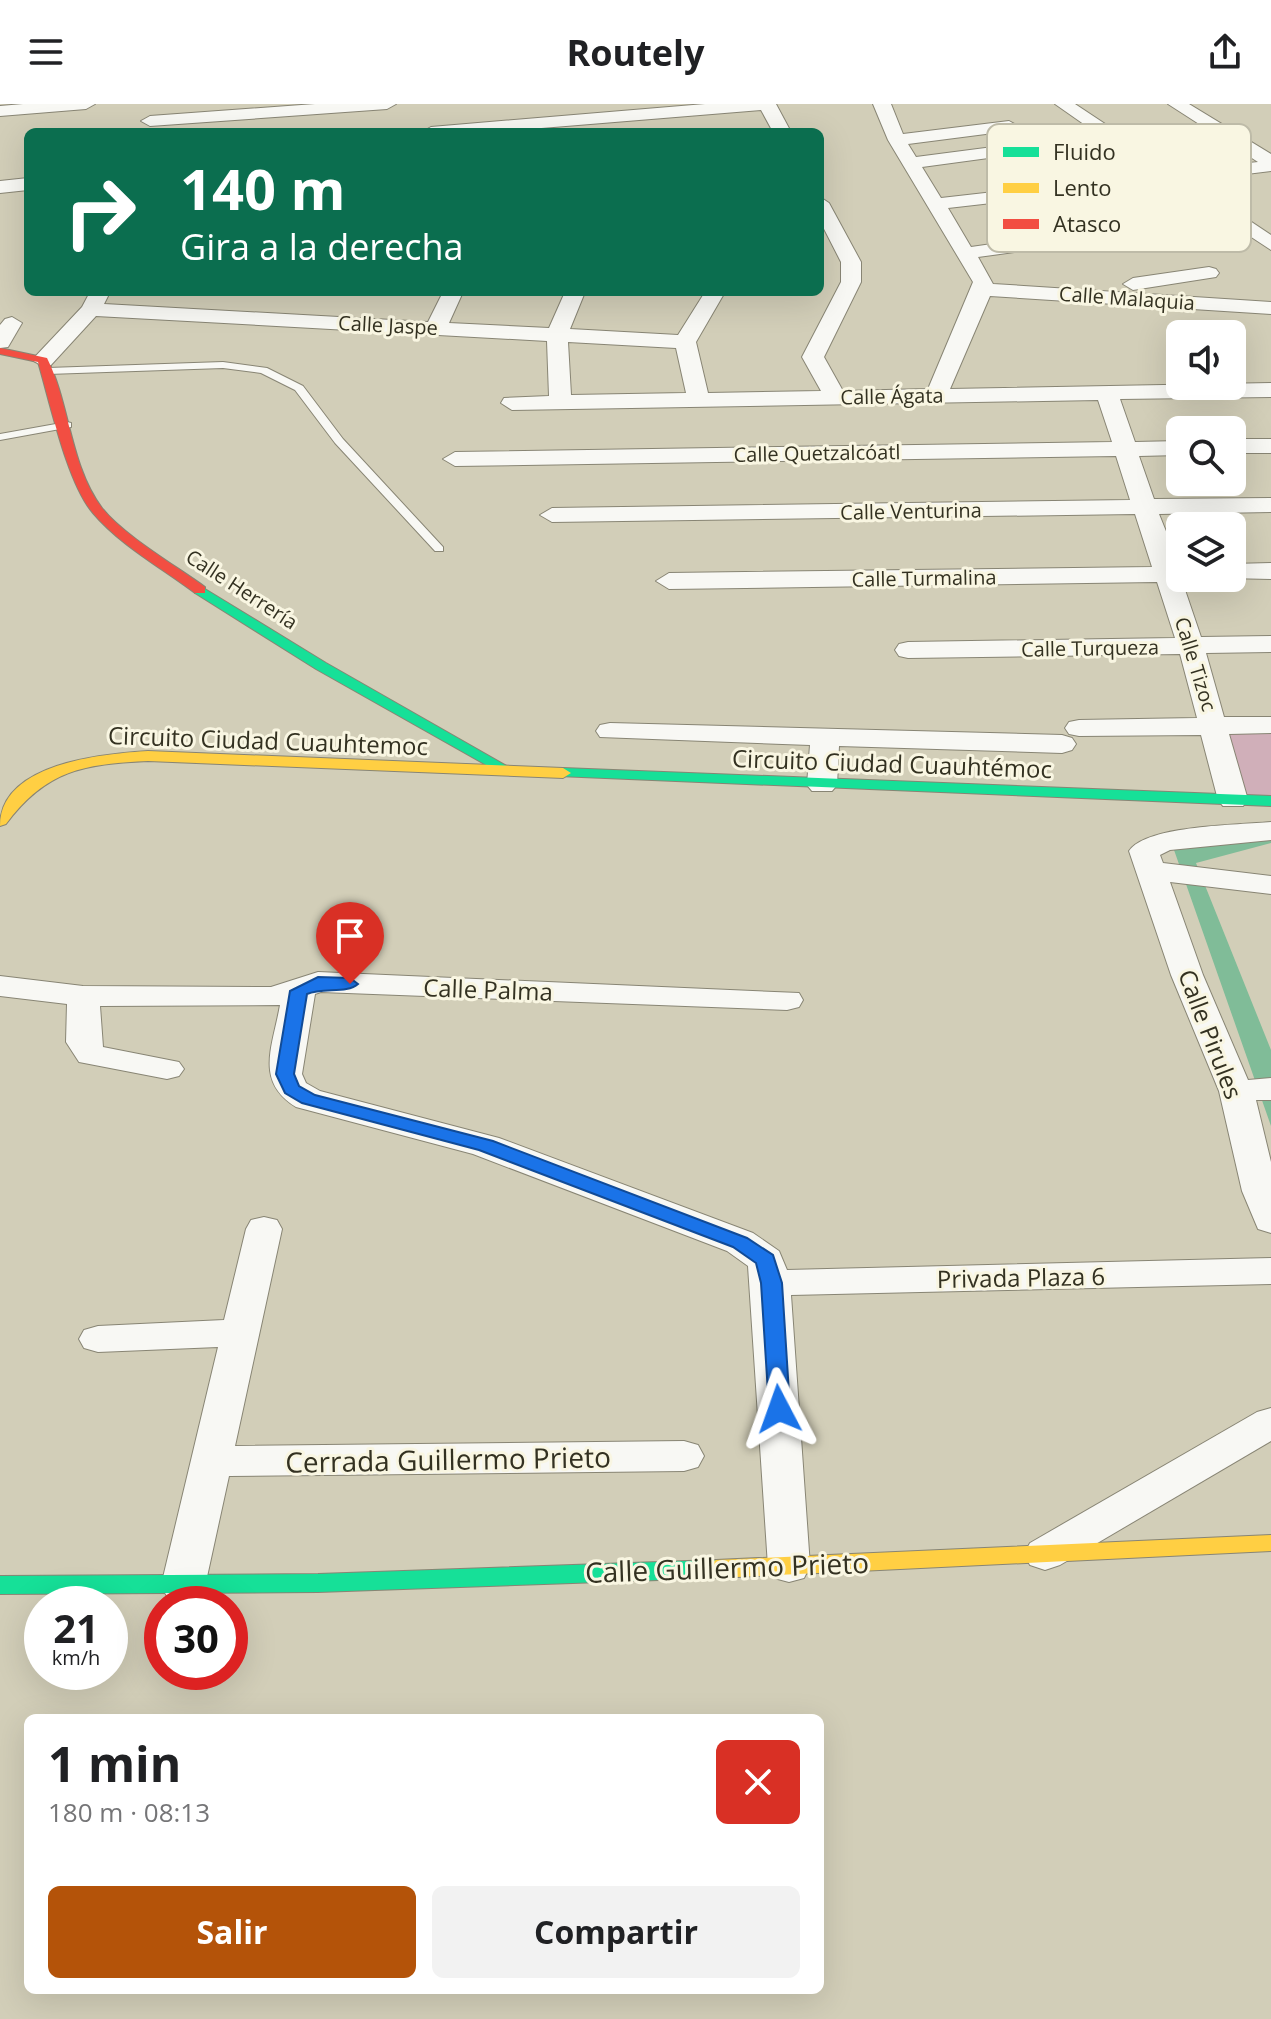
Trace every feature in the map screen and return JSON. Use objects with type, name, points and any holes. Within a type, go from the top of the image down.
[{"type":"main road","points":[[0,351],[46,366]]},
{"type":"main road","name":"Calle Herrería","points":[[46,366],[85,487],[98,512],[194,587],[267,634],[511,773]]},
{"type":"main road","name":"Circuito Ciudad Cuauhtemoc","points":[[0,821],[9,803],[40,775],[95,758],[148,756],[511,773]]},
{"type":"main road","name":"Circuito Ciudad Cuauhtémoc","points":[[511,773],[1271,801]]},
{"type":"main road","name":"Calle Guillermo Prieto","points":[[0,1585],[183,1586],[789,1566],[1271,1543]]},
{"type":"street","points":[[0,111],[86,104]]},
{"type":"street","points":[[142,104],[154,126],[387,104]]},
{"type":"street","points":[[458,126],[564,127],[759,104],[779,128]]},
{"type":"street","points":[[882,104],[897,140],[983,282],[983,289],[936,395]]},
{"type":"street","points":[[1064,104],[1093,124]]},
{"type":"street","points":[[1177,104],[1208,124]]},
{"type":"street","points":[[670,113],[676,128]]},
{"type":"street","points":[[897,140],[987,129]]},
{"type":"street","points":[[1251,151],[1271,164]]},
{"type":"street","points":[[911,163],[987,153]]},
{"type":"street","points":[[1251,167],[1271,164]]},
{"type":"street","points":[[0,187],[24,184]]},
{"type":"street","points":[[0,197],[24,199]]},
{"type":"street","points":[[937,204],[987,198]]},
{"type":"street","points":[[824,211],[851,262],[851,282],[813,357],[836,397]]},
{"type":"street","points":[[1251,231],[1271,244]]},
{"type":"street","points":[[967,253],[987,250]]},
{"type":"street","points":[[1073,295],[1209,273]]},
{"type":"street","name":"Calle Malaquia","points":[[983,289],[1271,308]]},
{"type":"street","points":[[186,314],[201,296]]},
{"type":"street","points":[[436,328],[451,296]]},
{"type":"street","points":[[560,402],[557,335],[573,296]]},
{"type":"street","points":[[699,400],[685,342],[713,296]]},
{"type":"street","points":[[46,366],[96,301]]},
{"type":"street","name":"Calle Jaspe","points":[[96,301],[186,314],[685,342]]},
{"type":"street","points":[[306,321],[319,302]]},
{"type":"street","points":[[0,342],[12,323]]},
{"type":"street","name":"Calle Ágata","points":[[512,403],[1271,390]]},
{"type":"street","name":"Calle Tizoc","points":[[1107,393],[1143,508],[1166,557]]},
{"type":"street","points":[[1246,446],[1271,446]]},
{"type":"street","name":"Calle Quetzalcóatl","points":[[455,459],[1166,448]]},
{"type":"street","name":"Calle Venturina","points":[[552,515],[1271,505]]},
{"type":"street","points":[[1246,572],[1271,571]]},
{"type":"street","name":"Calle Turmalina","points":[[669,581],[1166,574]]},
{"type":"street","name":"Calle Tizoc","points":[[1178,592],[1233,800]]},
{"type":"street","name":"Calle Turqueza","points":[[908,650],[1271,644]]},
{"type":"street","points":[[610,731],[825,740],[1070,736],[1271,725]]},
{"type":"street","points":[[822,785],[825,740]]},
{"type":"street","points":[[1271,831],[1164,842],[1156,865],[1207,877],[1271,885]]},
{"type":"street","name":"Calle Pirules","points":[[1156,865],[1187,975],[1253,1090],[1260,1191],[1271,1221]]},
{"type":"street","name":"Calle Palma","points":[[0,986],[83,996],[274,997],[318,982],[787,1000]]},
{"type":"street","points":[[299,991],[285,1074],[291,1089],[308,1099],[486,1146],[740,1242],[766,1260],[771,1283],[789,1566]]},
{"type":"street","points":[[83,996],[83,1042],[91,1055],[167,1069]]},
{"type":"street","points":[[183,1586],[264,1229]]},
{"type":"street","name":"Privada Plaza 6","points":[[771,1283],[1271,1271]]},
{"type":"street","points":[[98,1339],[240,1333]]},
{"type":"street","points":[[1044,1554],[1271,1422]]},
{"type":"street","name":"Cerrada Guillermo Prieto","points":[[211,1461],[684,1456]]},
{"type":"lane","points":[[46,366],[223,365],[263,370],[299,388],[339,441],[439,549]]},
{"type":"lane","points":[[0,437],[67,425]]},
{"type":"shaded area","points":[[1271,723],[1271,798],[1237,796],[1214,725]]},
{"type":"shaded area","points":[[1271,833],[1271,843],[1196,863],[1271,1050],[1271,1126],[1174,850]]},
{"type":"traffic: fast","points":[[200,590],[321,666],[502,768]]},
{"type":"traffic: fast","points":[[563,773],[1271,801]]},
{"type":"traffic: fast","points":[[0,1585],[318,1583],[716,1569]]},
{"type":"traffic: slow","points":[[0,821],[14,802],[46,776],[83,763],[125,757],[563,773]]},
{"type":"traffic: slow","points":[[716,1569],[1271,1543]]},
{"type":"traffic: jam","points":[[0,351],[43,360],[79,474],[96,509],[113,526],[200,590]]},
{"type":"route","points":[[350,984],[318,982],[299,991],[285,1074],[291,1089],[308,1099],[486,1146],[740,1242],[766,1260],[771,1283],[779,1409]]}]
